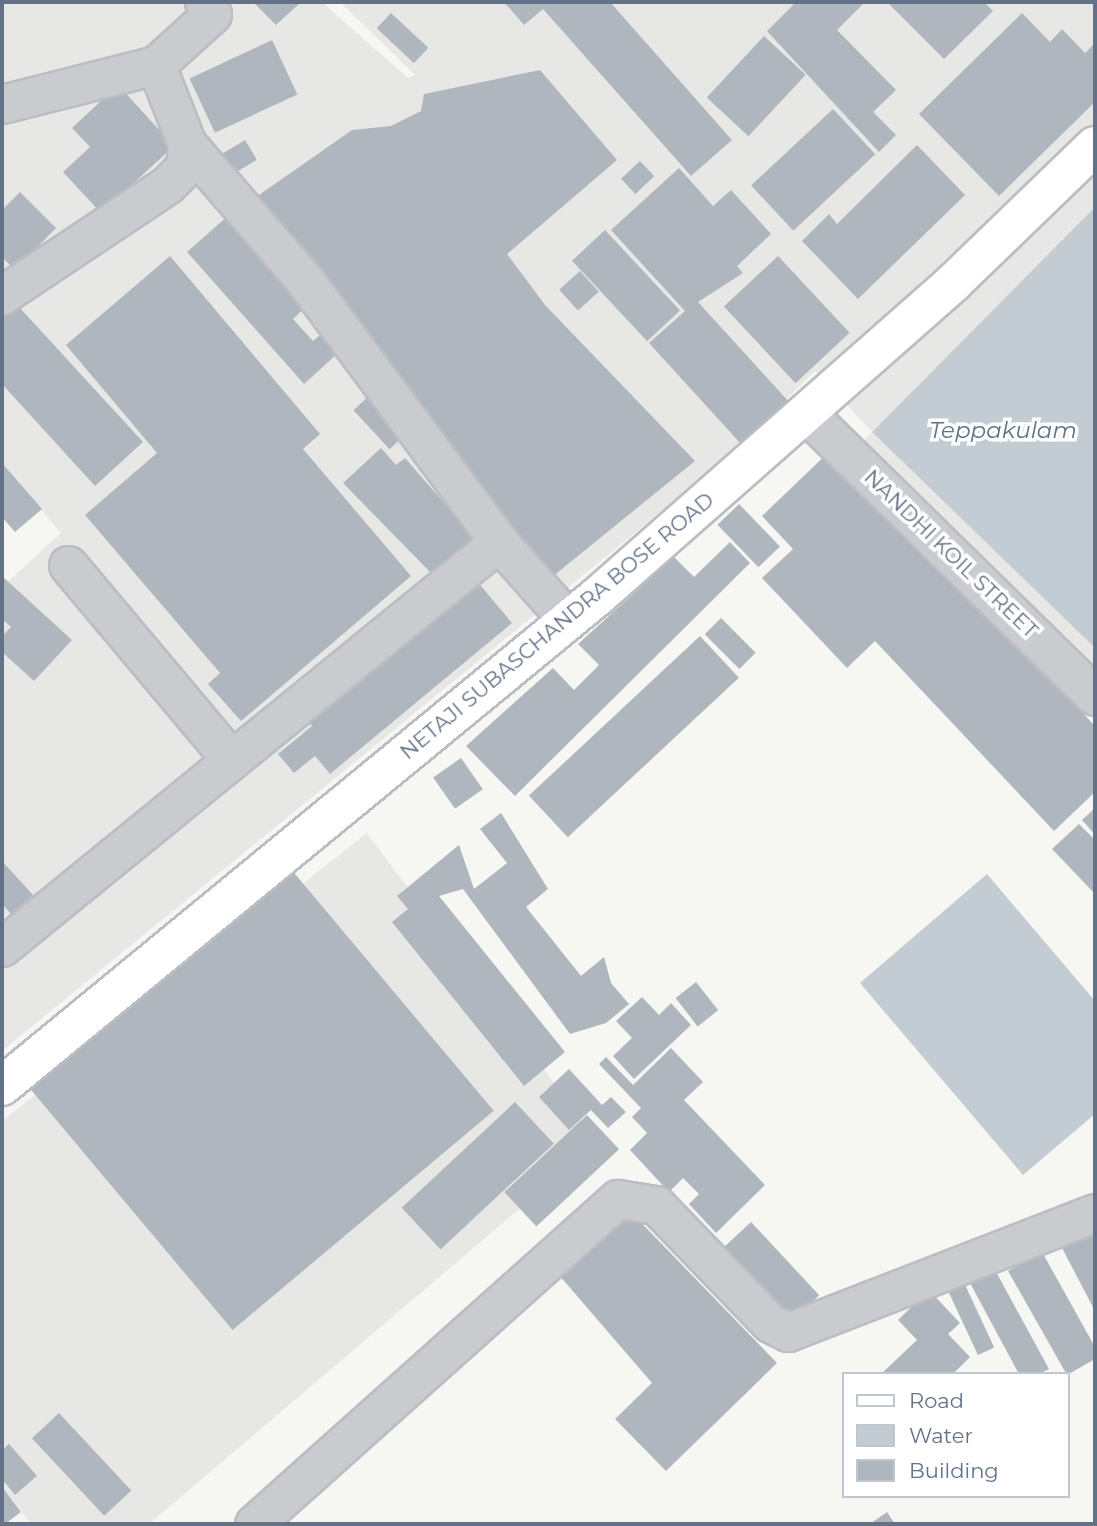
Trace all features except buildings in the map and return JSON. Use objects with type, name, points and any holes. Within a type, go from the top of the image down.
[{"type":"main road","name":"NETAJI SUBASCHANDRA BOSE ROAD","points":[[2,1086],[568,620],[806,413],[1095,146]]},
{"type":"street","points":[[2,104],[156,65],[212,15],[204,2]]},
{"type":"street","points":[[156,65],[187,144],[306,282],[499,542],[568,620]]},
{"type":"street","points":[[2,295],[166,185],[185,167],[187,144]]},
{"type":"street","name":"NANDHI KOIL STREET","points":[[806,413],[1095,696]]},
{"type":"street","points":[[2,947],[499,542]]},
{"type":"street","points":[[68,565],[231,759]]},
{"type":"street","points":[[254,1524],[618,1199],[656,1205],[770,1323],[788,1332],[1095,1213]]},
{"type":"shaded area","points":[[2,2],[322,2],[408,78],[415,75],[340,2],[1095,2],[1095,207],[872,432],[815,371],[725,459],[2,1051],[2,587],[61,533],[2,463]]},
{"type":"shaded area","points":[[872,432],[1095,648],[1095,720],[839,465]]},
{"type":"shaded area","points":[[367,833],[598,1142],[149,1524],[31,1524],[2,1487],[2,1121]]},
{"type":"water","name":"Teppakulam","points":[[1095,207],[1095,648],[872,432]]},
{"type":"water","points":[[987,874],[1095,1001],[1095,1114],[1023,1175],[860,983]]}]
